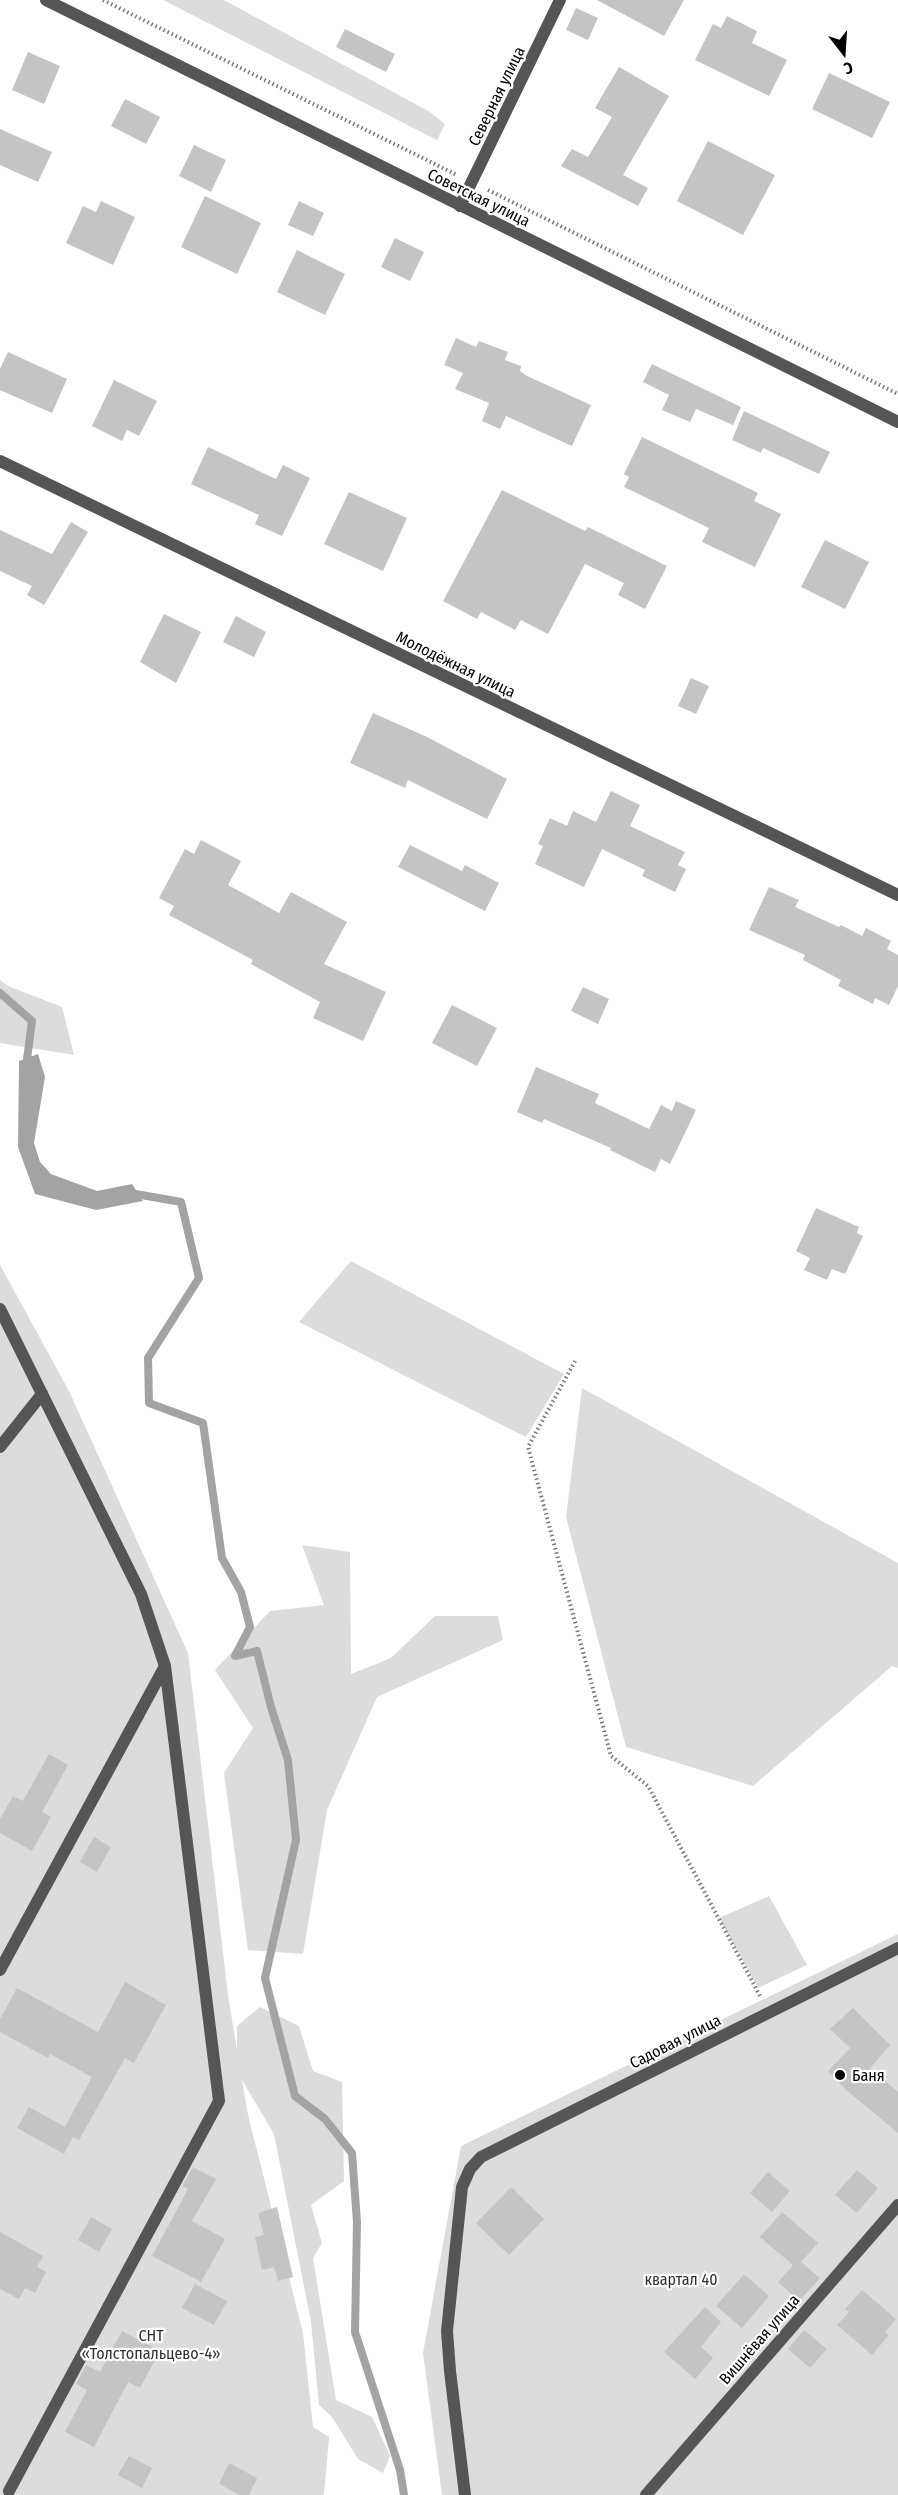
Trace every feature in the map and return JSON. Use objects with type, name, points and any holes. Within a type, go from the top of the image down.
[{"type":"street","name":"Советская улица","points":[[46,0],[898,422]]},
{"type":"street","name":"Северная улица","points":[[460,206],[560,0]]},
{"type":"street","name":"Молодёжная улица","points":[[0,461],[898,896]]},
{"type":"street","points":[[0,1309],[141,1594],[165,1666],[219,2101],[10,2494]]},
{"type":"street","points":[[0,1447],[42,1394]]},
{"type":"street","points":[[0,1970],[165,1666]]},
{"type":"street","name":"Садовая улица","points":[[465,2495],[447,2331],[462,2187],[470,2169],[481,2157],[898,1948]]},
{"type":"street","name":"Вишнёвая улица","points":[[646,2495],[898,2205]]},
{"type":"path","points":[[103,0],[898,394]]},
{"type":"path","points":[[575,1361],[528,1447],[611,1756],[648,1786],[769,2012]]},
{"type":"green space","points":[[163,0],[224,0],[430,112],[445,124],[437,140]]},
{"type":"green space","points":[[0,980],[8,986],[62,1007],[74,1055],[0,1043]]},
{"type":"green space","points":[[351,1261],[564,1374],[526,1437],[299,1322]]},
{"type":"green space","name":"СНТ «Толстопальцево-4»","points":[[0,1265],[69,1391],[188,1653],[228,1995],[237,2050],[237,2026],[260,2007],[299,2026],[313,2071],[342,2082],[344,2181],[311,2205],[322,2243],[313,2258],[336,2400],[372,2417],[390,2456],[383,2473],[358,2459],[332,2417],[319,2405],[311,2322],[274,2134],[242,2080],[248,2115],[303,2333],[313,2427],[329,2437],[324,2495],[0,2495]]},
{"type":"green space","points":[[582,1388],[898,1563],[898,1668],[892,1666],[753,1786],[626,1747],[566,1517]]},
{"type":"green space","points":[[302,1545],[350,1552],[351,1674],[391,1658],[435,1616],[498,1616],[503,1640],[377,1697],[327,1810],[303,1954],[248,1950],[224,1773],[253,1728],[215,1670],[270,1611],[324,1605]]},
{"type":"green space","points":[[769,1896],[807,1965],[758,1988],[719,1918]]},
{"type":"green space","name":"квартал 40","points":[[898,1934],[898,2495],[442,2495],[423,2353],[461,2146]]},
{"type":"shaded area","points":[[38,1054],[45,1077],[34,1143],[40,1162],[51,1174],[97,1191],[132,1184],[143,1201],[96,1210],[35,1194],[18,1147],[19,1061]]},
{"type":"building","points":[[597,0],[684,0],[664,36]]},
{"type":"building","points":[[576,8],[598,18],[588,40],[566,30]]},
{"type":"building","points":[[727,16],[757,31],[752,43],[787,60],[769,96],[695,60],[713,24],[721,28]]},
{"type":"building","points":[[345,29],[395,54],[386,72],[336,47]]},
{"type":"building","points":[[28,52],[60,66],[44,104],[12,90]]},
{"type":"building","points":[[619,67],[669,96],[623,175],[648,188],[638,206],[561,166],[572,149],[588,157],[612,117],[595,108]]},
{"type":"building","points":[[829,73],[890,102],[872,138],[812,109]]},
{"type":"building","points":[[125,99],[160,117],[146,144],[111,126]]},
{"type":"building","points":[[0,129],[52,152],[38,182],[0,165]]},
{"type":"building","points":[[708,141],[775,175],[743,235],[677,201]]},
{"type":"building","points":[[194,145],[226,160],[211,192],[179,176]]},
{"type":"building","points":[[205,196],[261,223],[237,274],[181,247]]},
{"type":"building","points":[[101,201],[135,217],[113,265],[66,243],[83,206],[96,212]]},
{"type":"building","points":[[299,201],[324,213],[313,236],[288,225]]},
{"type":"building","points":[[395,238],[424,252],[410,281],[381,267]]},
{"type":"building","points":[[297,250],[345,274],[325,315],[277,292]]},
{"type":"building","points":[[456,338],[476,347],[479,341],[508,352],[505,360],[521,366],[520,371],[527,376],[591,405],[572,446],[506,416],[500,429],[482,421],[489,403],[455,389],[463,373],[444,365]]},
{"type":"building","points":[[8,352],[67,379],[52,413],[0,390],[0,369]]},
{"type":"building","points":[[652,364],[741,407],[733,425],[696,409],[690,422],[662,410],[669,395],[643,382]]},
{"type":"building","points":[[114,380],[157,401],[139,436],[127,430],[122,441],[92,426]]},
{"type":"building","points":[[744,411],[830,452],[819,474],[763,448],[761,453],[732,440]]},
{"type":"building","points":[[642,437],[758,493],[754,501],[781,514],[755,567],[702,542],[709,528],[624,487],[629,477],[624,474]]},
{"type":"building","points":[[208,447],[276,479],[283,465],[310,478],[282,536],[255,524],[259,515],[191,484]]},
{"type":"building","points":[[502,490],[585,531],[588,527],[667,566],[645,609],[618,595],[624,583],[585,564],[548,634],[521,620],[515,630],[481,612],[477,619],[443,601]]},
{"type":"building","points":[[349,492],[407,518],[383,571],[324,544]]},
{"type":"building","points":[[71,522],[88,532],[44,605],[27,595],[32,586],[0,571],[0,530],[52,554]]},
{"type":"building","points":[[825,540],[869,562],[845,609],[801,587]]},
{"type":"building","points":[[164,614],[201,632],[176,683],[140,662]]},
{"type":"building","points":[[236,616],[266,632],[254,657],[223,642]]},
{"type":"building","points":[[691,678],[709,686],[696,714],[678,706]]},
{"type":"building","points":[[373,713],[427,737],[507,779],[487,819],[408,780],[405,788],[350,763]]},
{"type":"building","points":[[611,791],[640,805],[630,826],[685,852],[678,865],[686,869],[675,892],[642,876],[645,870],[602,849],[584,887],[535,864],[543,846],[538,844],[550,818],[567,826],[573,811],[596,822]]},
{"type":"building","points":[[201,840],[241,861],[228,885],[279,913],[291,892],[347,922],[324,964],[386,992],[363,1041],[313,1018],[320,1002],[251,964],[253,960],[169,915],[174,906],[159,898],[185,849],[194,854]]},
{"type":"building","points":[[410,845],[462,871],[465,865],[499,883],[485,911],[398,867]]},
{"type":"building","points":[[769,887],[799,900],[795,907],[839,927],[841,925],[862,936],[866,928],[891,941],[887,949],[898,955],[898,986],[889,1005],[875,998],[873,1004],[838,986],[841,980],[803,960],[805,955],[749,930]]},
{"type":"building","points":[[583,987],[609,999],[598,1024],[571,1011]]},
{"type":"building","points":[[452,1005],[497,1028],[477,1066],[432,1043]]},
{"type":"building","points":[[536,1067],[599,1094],[595,1103],[649,1129],[661,1105],[672,1111],[676,1101],[696,1110],[670,1164],[661,1159],[655,1172],[610,1150],[611,1148],[544,1119],[542,1123],[517,1112]]},
{"type":"building","points":[[816,1208],[859,1227],[857,1233],[863,1236],[845,1274],[832,1269],[827,1280],[804,1270],[810,1258],[796,1251]]},
{"type":"building","points":[[49,1754],[68,1765],[42,1812],[51,1817],[32,1851],[0,1833],[0,1819],[13,1796],[23,1801]]},
{"type":"building","points":[[94,1837],[111,1847],[97,1872],[80,1862]]},
{"type":"building","points":[[125,1982],[166,2005],[134,2063],[125,2058],[79,2140],[73,2137],[64,2154],[17,2128],[29,2107],[65,2127],[92,2077],[50,2054],[48,2058],[0,2032],[0,2019],[17,1988],[98,2032]]},
{"type":"building","points":[[853,2008],[890,2045],[870,2068],[898,2092],[898,2133],[844,2088],[828,2071],[850,2048],[830,2029]]},
{"type":"building","points":[[193,2167],[216,2179],[192,2221],[225,2239],[201,2282],[152,2256],[188,2189],[182,2186]]},
{"type":"building","points":[[857,2170],[878,2188],[857,2213],[835,2195]]},
{"type":"building","points":[[768,2172],[790,2191],[772,2212],[750,2193]]},
{"type":"building","points":[[511,2187],[544,2219],[509,2255],[476,2223]]},
{"type":"building","points":[[277,2207],[293,2277],[278,2281],[274,2267],[262,2270],[255,2237],[264,2235],[258,2213]]},
{"type":"building","points":[[782,2212],[818,2243],[801,2262],[820,2278],[799,2301],[778,2282],[793,2265],[760,2237]]},
{"type":"building","points":[[91,2217],[112,2229],[99,2252],[78,2240]]},
{"type":"building","points":[[0,2232],[43,2256],[37,2267],[46,2272],[35,2293],[25,2288],[19,2299],[0,2289]]},
{"type":"building","points":[[744,2274],[769,2296],[742,2328],[716,2306]]},
{"type":"building","points":[[195,2284],[227,2301],[214,2325],[182,2308]]},
{"type":"building","points":[[862,2290],[896,2319],[885,2332],[889,2335],[872,2355],[837,2325],[849,2312],[845,2309]]},
{"type":"building","points":[[705,2307],[721,2322],[701,2347],[713,2358],[695,2379],[664,2352]]},
{"type":"building","points":[[804,2330],[827,2349],[810,2368],[788,2349]]},
{"type":"building","points":[[122,2331],[160,2351],[140,2388],[128,2382],[94,2447],[65,2432],[87,2390],[76,2384],[86,2365],[100,2372]]},
{"type":"building","points":[[129,2456],[152,2468],[142,2488],[118,2475]]},
{"type":"building","points":[[229,2463],[257,2478],[249,2495],[240,2495],[219,2484]]},
{"type":"waterway","points":[[0,993],[32,1021],[26,1067]]},
{"type":"waterway","points":[[130,1193],[181,1202],[199,1278],[148,1358],[149,1403],[203,1423],[222,1558],[241,1592],[250,1627],[235,1656],[257,1651],[271,1707],[288,1760],[296,1840],[265,1978],[295,2096],[325,2119],[352,2153],[357,2222],[355,2332],[400,2470],[404,2495]]},
{"type":"place","name":"Баня","points":[[840,2075]]}]
